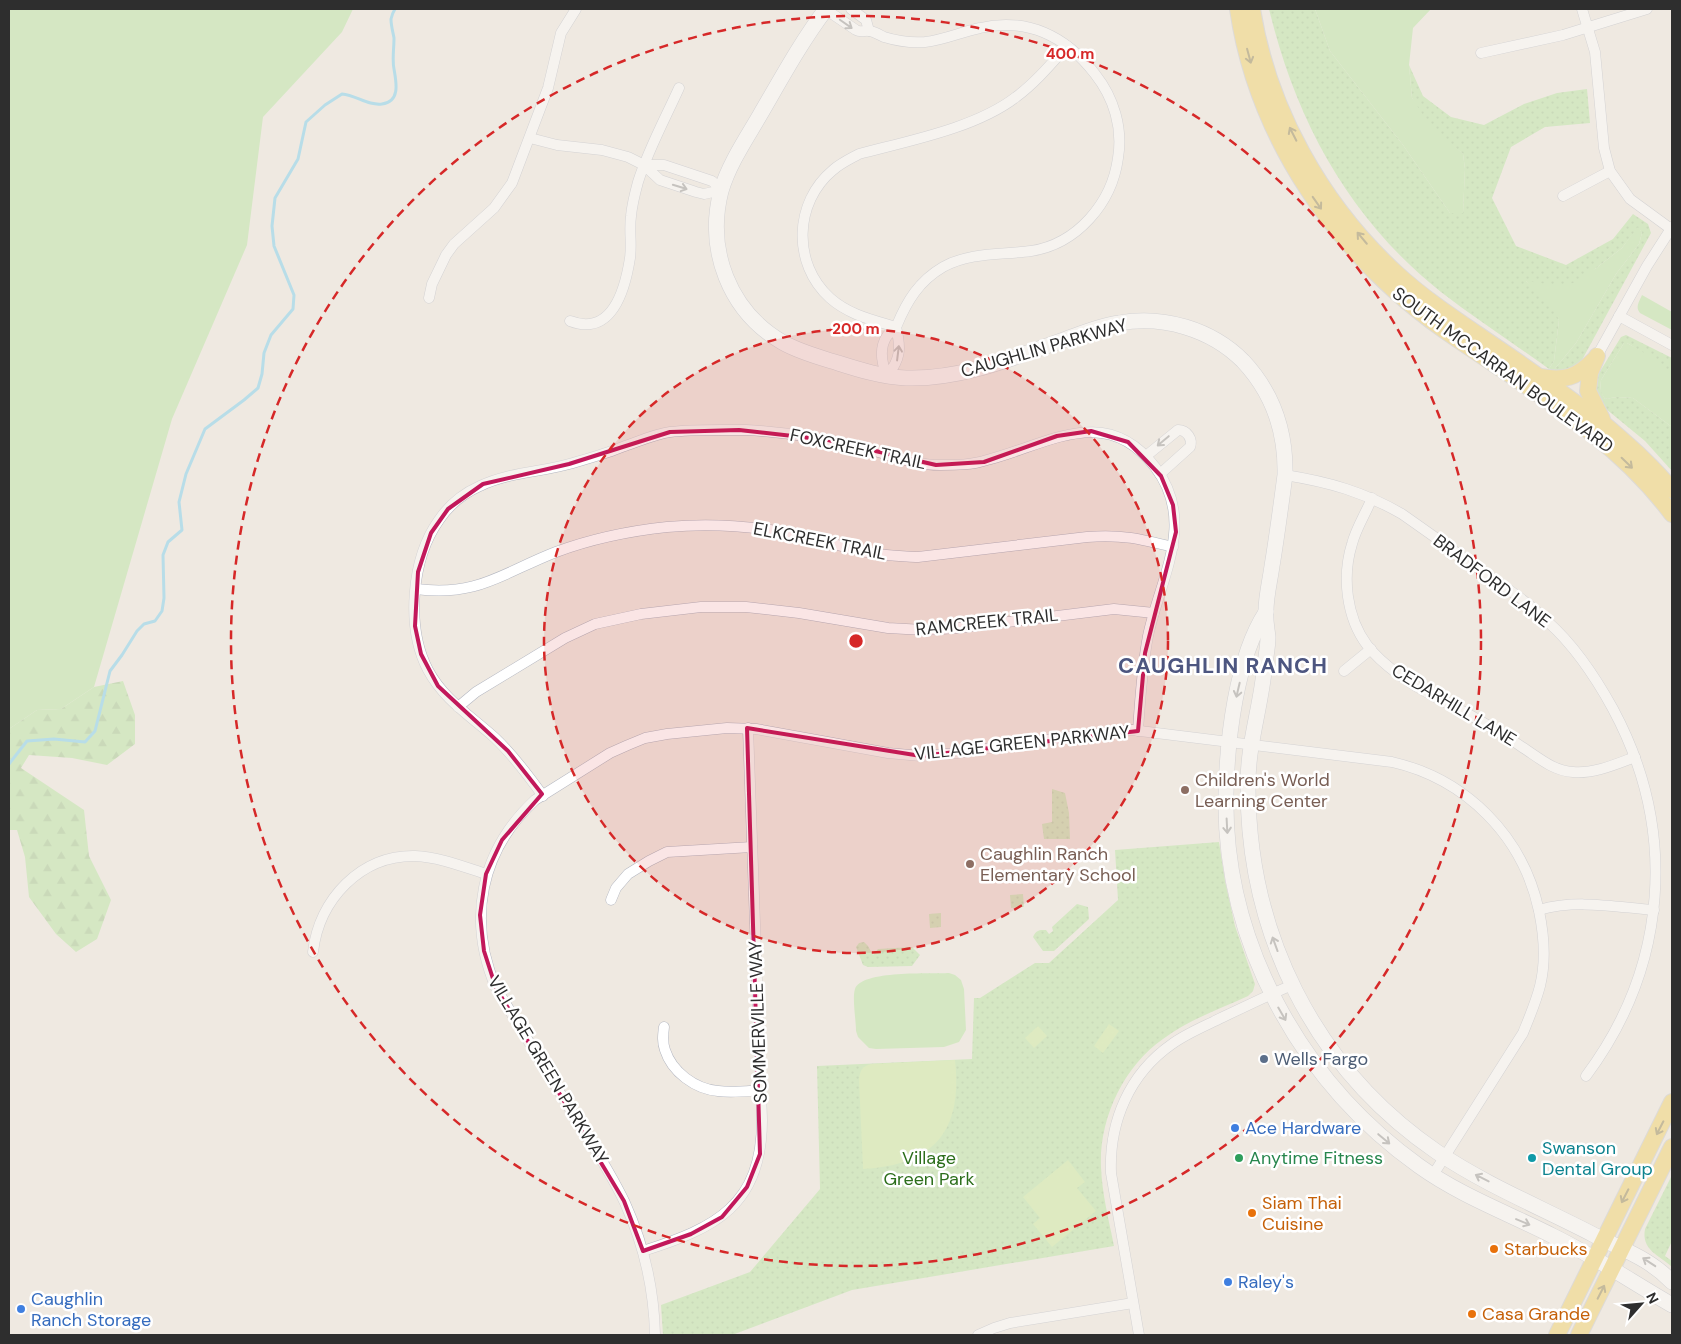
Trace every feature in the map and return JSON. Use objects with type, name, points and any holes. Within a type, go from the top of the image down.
[{"type":"main road","name":"SOUTH MCCARRAN BOULEVARD","points":[[1238,9],[1247,53],[1271,122],[1307,189],[1345,240],[1372,270],[1418,311],[1597,437],[1643,479],[1672,514]]},
{"type":"main road","name":"SOUTH MCCARRAN BOULEVARD","points":[[1252,9],[1266,69],[1288,124],[1320,183],[1347,220],[1396,273],[1425,297],[1604,424],[1644,460],[1672,490]]},
{"type":"main road","points":[[1538,377],[1556,379],[1574,376],[1582,372],[1597,356]]},
{"type":"main road","points":[[1597,356],[1590,373],[1588,391],[1604,424]]},
{"type":"main road","points":[[1557,1335],[1672,1102]]},
{"type":"main road","points":[[1579,1335],[1672,1147]]},
{"type":"street","points":[[428,298],[432,284],[446,255],[463,235],[494,208],[512,183],[548,88],[561,33],[576,9]]},
{"type":"street","points":[[825,9],[856,30],[861,32],[869,31],[902,41],[927,42],[991,25],[1016,24],[1040,30],[1067,46],[1091,68],[1102,83],[1115,113],[1119,130],[1120,148],[1113,182],[1105,198],[1085,224],[1065,238],[1045,248],[1032,251],[974,256],[958,260],[930,276],[908,300],[896,327],[886,337],[882,359],[887,376]]},
{"type":"street","name":"CAUGHLIN PARKWAY","points":[[825,9],[807,36],[739,152],[722,190],[716,222],[718,252],[727,283],[735,297],[744,310],[769,334],[796,349],[864,371],[887,376],[926,378],[965,372],[1092,329],[1118,323],[1152,321],[1186,327],[1210,337],[1239,357],[1260,381],[1268,394],[1280,422],[1285,453],[1286,475],[1266,612],[1268,639],[1264,678],[1251,745],[1248,791],[1252,858],[1259,894],[1270,931],[1292,985],[1307,1015],[1321,1036],[1356,1081],[1394,1119],[1445,1156],[1478,1176],[1653,1264],[1672,1282]]},
{"type":"street","points":[[851,9],[866,20],[869,31]]},
{"type":"street","points":[[1582,9],[1595,52],[1604,148],[1610,171],[1630,199],[1672,228],[1647,266],[1597,356]]},
{"type":"street","points":[[1481,53],[1588,28],[1647,9]]},
{"type":"street","points":[[896,327],[852,312],[830,298],[820,288],[805,258],[802,239],[803,223],[813,195],[832,170],[859,154],[953,127],[998,109],[1026,89],[1067,46]]},
{"type":"street","points":[[570,321],[577,324],[595,323],[610,314],[615,308],[628,268],[631,215],[638,184],[644,165],[679,88]]},
{"type":"street","points":[[530,138],[564,146],[615,153],[644,165],[664,165],[712,181],[722,190]]},
{"type":"street","points":[[644,165],[656,177],[679,187],[704,194],[722,190]]},
{"type":"street","points":[[1563,196],[1610,171]]},
{"type":"street","points":[[1619,316],[1672,345]]},
{"type":"street","points":[[887,376],[898,361],[899,345],[896,327]]},
{"type":"street","name":"FOXCREEK TRAIL","points":[[542,796],[508,751],[447,698],[438,686],[421,654],[415,626],[416,589],[422,557],[431,533],[448,509],[470,491],[496,480],[569,464],[670,432],[739,430],[785,434],[847,444],[908,461],[936,465],[984,462],[1068,433],[1091,431],[1116,436],[1128,442],[1146,456],[1160,474],[1173,505],[1176,532],[1154,613],[1142,672],[1138,731]]},
{"type":"street","points":[[1146,456],[1178,430],[1186,432],[1189,436],[1190,447],[1160,474]]},
{"type":"street","name":"BRADFORD LANE","points":[[1286,475],[1344,487],[1372,498],[1402,514],[1510,591],[1549,622],[1565,640],[1595,678],[1624,729],[1645,789],[1655,840],[1654,910],[1648,947],[1632,997],[1614,1034],[1586,1076]]},
{"type":"street","name":"CEDARHILL LANE","points":[[1372,498],[1352,542],[1347,580],[1349,602],[1360,634],[1381,660],[1418,687],[1495,729],[1557,769],[1586,772],[1635,757]]},
{"type":"street","name":"ELKCREEK TRAIL","points":[[416,589],[444,592],[473,588],[499,579],[542,558],[575,546],[634,532],[688,526],[765,529],[800,535],[872,554],[902,556],[936,555],[1100,536],[1134,537],[1173,546]]},
{"type":"street","name":"RAMCREEK TRAIL","points":[[458,707],[476,692],[565,638],[595,624],[641,614],[701,608],[746,607],[792,612],[888,628],[924,630],[958,628],[1114,609],[1154,613]]},
{"type":"street","name":"CAUGHLIN PARKWAY","points":[[1266,612],[1249,645],[1237,692],[1229,742],[1226,804],[1227,830],[1232,872],[1245,927],[1264,978],[1298,1041],[1334,1090],[1375,1131],[1399,1151],[1433,1175],[1482,1203],[1554,1236],[1672,1305]]},
{"type":"street","points":[[1344,671],[1371,649]]},
{"type":"street","name":"VILLAGE GREEN PARKWAY","points":[[655,1335],[652,1299],[643,1252],[624,1201],[611,1176],[496,988],[488,970],[480,932],[482,895],[486,874],[502,840],[526,808],[610,753],[645,738],[698,730],[748,728],[888,753],[921,756],[1118,731],[1138,731],[1392,762],[1424,771],[1448,784],[1490,816],[1504,833],[1527,872],[1539,910],[1544,946],[1540,985],[1533,1010],[1513,1050],[1433,1175]]},
{"type":"street","name":"SOMMERVILLE WAY","points":[[643,1252],[690,1234],[722,1217],[747,1187],[760,1154],[762,1139],[761,1090],[748,728]]},
{"type":"street","points":[[610,900],[616,888],[628,874],[667,852],[752,848]]},
{"type":"street","points":[[313,952],[316,933],[324,913],[332,900],[352,877],[381,861],[397,857],[416,856],[431,858],[486,874]]},
{"type":"street","points":[[1539,910],[1580,903],[1654,910]]},
{"type":"street","points":[[1139,1335],[1111,1173],[1110,1154],[1113,1133],[1124,1099],[1144,1069],[1154,1058],[1172,1044],[1192,1032],[1292,985]]},
{"type":"street","points":[[664,1027],[663,1040],[668,1058],[682,1076],[693,1083],[716,1091],[761,1090]]},
{"type":"street","points":[[978,1335],[1010,1324],[1133,1303]]},
{"type":"highlighted area","points":[[739,430],[828,440],[936,465],[984,462],[1057,436],[1091,431],[1128,442],[1161,476],[1173,505],[1176,532],[1145,653],[1138,731],[921,756],[747,728],[760,1154],[747,1187],[722,1217],[691,1234],[643,1251],[624,1201],[496,988],[484,951],[480,915],[486,874],[502,840],[542,794],[508,751],[438,686],[421,654],[415,626],[418,572],[431,533],[448,509],[483,484],[569,464],[670,432]]},
{"type":"green space","points":[[9,9],[353,9],[342,32],[263,117],[247,245],[172,419],[94,687],[61,709],[37,710],[9,729]]},
{"type":"green space","points":[[1269,9],[1315,9],[1330,51],[1403,145],[1450,213],[1463,213],[1465,169],[1463,154],[1430,126],[1412,98],[1409,65],[1423,96],[1451,117],[1484,125],[1524,104],[1557,93],[1587,89],[1590,123],[1545,127],[1511,147],[1492,198],[1516,246],[1566,265],[1613,239],[1633,214],[1648,224],[1651,233],[1582,360],[1574,369],[1553,371],[1576,343],[1616,274],[1639,244],[1642,233],[1638,227],[1622,248],[1573,283],[1560,286],[1526,281],[1553,308],[1559,320],[1554,361],[1549,369],[1441,292],[1408,263],[1379,233],[1353,200],[1311,129],[1294,90],[1280,50]]},
{"type":"green space","points":[[1315,9],[1431,9],[1413,28],[1409,65],[1412,98],[1450,142],[1463,154],[1465,169],[1463,213],[1450,213],[1403,145],[1330,51]]},
{"type":"green space","points":[[1638,226],[1642,233],[1639,244],[1616,274],[1576,343],[1553,371],[1549,369],[1554,361],[1559,320],[1526,281],[1595,269],[1622,248]]},
{"type":"green space","points":[[1642,295],[1672,312],[1672,330],[1640,313],[1638,307]]},
{"type":"green space","points":[[1626,335],[1672,358],[1672,376],[1651,357],[1624,343],[1601,380],[1600,390],[1605,399],[1617,397],[1633,398],[1672,427],[1672,471],[1645,441],[1600,404],[1595,395],[1596,378],[1621,337]]},
{"type":"green space","points":[[1624,343],[1652,356],[1669,369],[1673,379],[1672,427],[1633,398],[1617,397],[1605,399],[1600,391],[1601,380]]},
{"type":"green space","points":[[123,681],[135,715],[135,744],[107,765],[72,758],[29,755],[21,768],[84,810],[89,856],[111,900],[97,939],[76,952],[56,934],[29,897],[25,857],[17,830],[9,830],[9,729],[37,710],[61,709],[94,687]]},
{"type":"green space","points":[[1052,789],[1065,793],[1069,813],[1070,839],[1044,839],[1042,824],[1052,822]]},
{"type":"green space","name":"Village Green Park","points":[[1219,842],[1235,926],[1255,984],[1253,991],[1248,996],[1193,1020],[1163,1039],[1136,1064],[1125,1079],[1109,1113],[1101,1149],[1104,1197],[1114,1246],[852,1290],[732,1335],[663,1335],[661,1305],[750,1272],[820,1189],[817,1066],[972,1059],[974,998],[980,998],[1035,963],[1049,963],[1118,900],[1115,850]]},
{"type":"green space","points":[[1023,894],[1024,907],[1011,908],[1010,895]]},
{"type":"green space","points":[[1077,904],[1088,907],[1089,919],[1054,951],[1043,951],[1033,937],[1035,933],[1040,930],[1046,930],[1049,934],[1053,931],[1052,927]]},
{"type":"green space","points":[[941,913],[941,927],[930,928],[929,914]]},
{"type":"green space","points":[[864,942],[873,955],[878,949],[912,947],[920,955],[912,966],[868,967],[863,965],[856,947],[859,943]]},
{"type":"green space","points":[[949,973],[961,980],[964,989],[966,1030],[959,1042],[944,1047],[876,1049],[869,1048],[858,1037],[854,998],[855,989],[860,983],[870,979],[897,974]]},
{"type":"green space","points":[[1109,1024],[1119,1031],[1103,1053],[1094,1046]]},
{"type":"green space","points":[[1038,1026],[1047,1036],[1034,1048],[1025,1038]]},
{"type":"green space","points":[[955,1060],[956,1085],[954,1106],[948,1125],[939,1140],[925,1151],[908,1160],[888,1166],[863,1169],[859,1080],[862,1069],[872,1064]]},
{"type":"green space","points":[[1068,1160],[1085,1182],[1077,1188],[1096,1211],[1052,1247],[1033,1224],[1040,1218],[1023,1197]]},
{"type":"green space","points":[[1672,1175],[1672,1241],[1665,1256],[1672,1261],[1672,1267],[1648,1247],[1644,1236],[1645,1229]]},
{"type":"waterway","points":[[9,764],[27,741],[54,739],[85,742],[95,731],[110,671],[137,631],[144,624],[155,621],[162,611],[164,598],[163,555],[168,542],[182,530],[179,502],[186,474],[205,429],[258,388],[262,374],[264,353],[271,335],[293,309],[294,295],[274,246],[272,226],[275,198],[298,159],[306,122],[325,105],[342,94],[377,104],[388,102],[395,95],[394,38],[391,19],[395,9]]},
{"type":"place","name":"Children's World Learning Center","points":[[1185,790]]},
{"type":"place","name":"Caughlin Ranch Elementary School","points":[[970,864]]},
{"type":"place","name":"Wells Fargo","points":[[1264,1059]]},
{"type":"place","name":"Ace Hardware","points":[[1235,1128]]},
{"type":"place","name":"Anytime Fitness","points":[[1239,1158]]},
{"type":"place","name":"Swanson Dental Group","points":[[1532,1158]]},
{"type":"place","name":"Siam Thai Cuisine","points":[[1252,1213]]},
{"type":"place","name":"Starbucks","points":[[1494,1249]]},
{"type":"place","name":"Raley's","points":[[1228,1282]]},
{"type":"place","name":"Caughlin Ranch Storage","points":[[21,1309]]},
{"type":"place","name":"Casa Grande","points":[[1472,1314]]},
{"type":"district","name":"CAUGHLIN RANCH","points":[[1223,665]]}]
